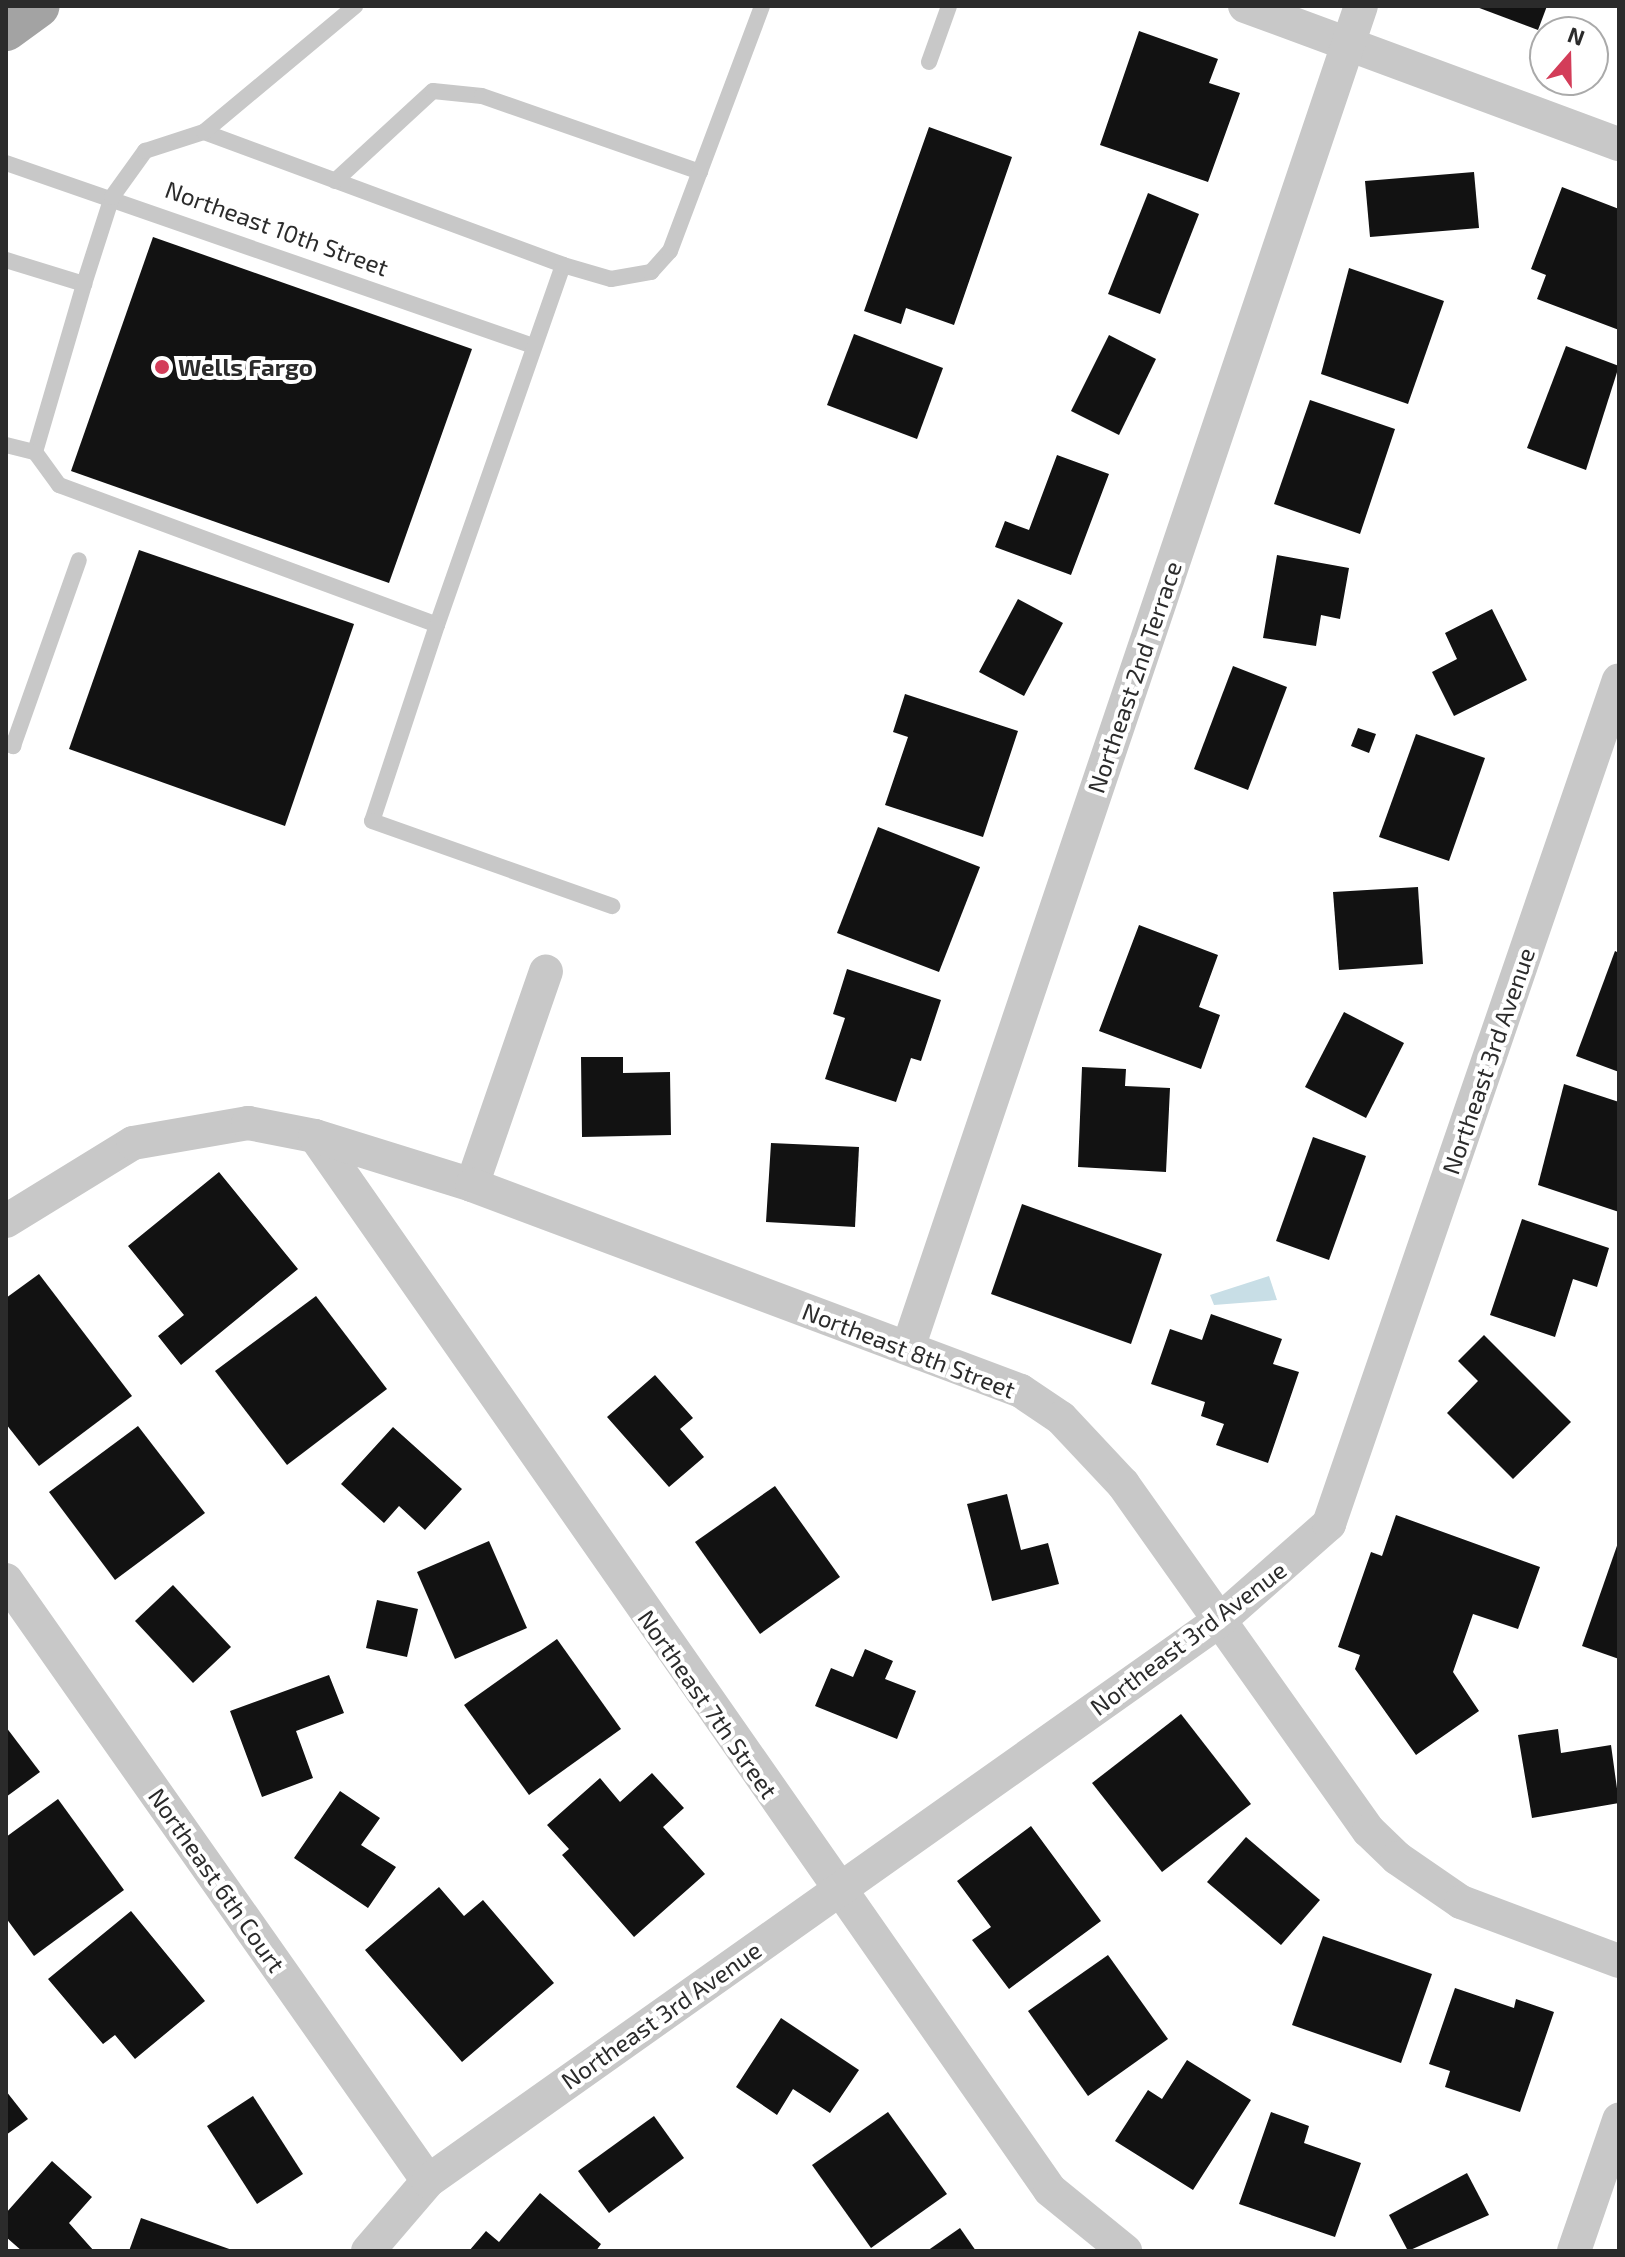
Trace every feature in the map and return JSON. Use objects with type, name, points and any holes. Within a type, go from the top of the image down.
[{"type":"main road","points":[[6,29],[38,6]]},
{"type":"street","points":[[1245,6],[1619,144]]},
{"type":"street","name":"Northeast 2nd Terrace","points":[[908,1348],[1361,6]]},
{"type":"street","name":"Northeast 3rd Avenue","points":[[368,2251],[428,2181],[1219,1621],[1329,1524],[1619,680]]},
{"type":"street","points":[[472,1185],[546,971]]},
{"type":"street","name":"Northeast 8th Street","points":[[6,1221],[98,1159],[171,1132],[248,1123],[315,1136],[472,1185],[1021,1391],[1061,1418],[1123,1484],[1219,1621],[1397,1858],[1461,1902],[1619,1961]]},
{"type":"street","name":"Northeast 7th Street","points":[[315,1136],[837,1890],[1050,2190],[1125,2251]]},
{"type":"street","name":"Northeast 6th Court","points":[[6,1580],[428,2181]]},
{"type":"street","points":[[1574,2251],[1619,2120]]},
{"type":"lane","points":[[35,452],[112,197],[145,151],[204,132],[355,6]]},
{"type":"lane","points":[[204,132],[563,265],[611,279],[651,272],[670,251],[762,6]]},
{"type":"lane","points":[[929,62],[949,6]]},
{"type":"lane","points":[[335,181],[433,91],[482,96],[700,172]]},
{"type":"lane","name":"Northeast 10th Street","points":[[6,163],[112,197],[530,345]]},
{"type":"lane","points":[[6,260],[84,284]]},
{"type":"lane","points":[[563,265],[530,345],[372,821],[612,906]]},
{"type":"lane","points":[[6,445],[35,452],[59,485],[437,625]]},
{"type":"lane","points":[[6,743],[13,746],[79,560]]},
{"type":"water","points":[[1269,1276],[1277,1300],[1214,1305],[1210,1295]]},
{"type":"building","points":[[1474,6],[1547,6],[1543,16],[1529,16],[1529,27]]},
{"type":"building","points":[[1139,31],[1218,59],[1209,83],[1240,93],[1208,182],[1100,145]]},
{"type":"building","points":[[929,127],[1012,157],[954,325],[906,308],[901,324],[864,311]]},
{"type":"building","points":[[1474,172],[1479,228],[1370,237],[1365,181]]},
{"type":"building","points":[[1562,187],[1619,209],[1619,330],[1537,299],[1546,275],[1531,269]]},
{"type":"building","points":[[1148,193],[1199,214],[1160,314],[1108,294]]},
{"type":"building","points":[[153,237],[472,349],[389,583],[71,471]]},
{"type":"building","points":[[1349,268],[1444,301],[1408,404],[1321,374]]},
{"type":"building","points":[[854,334],[943,368],[917,439],[827,405]]},
{"type":"building","points":[[1109,335],[1156,359],[1119,435],[1071,411]]},
{"type":"building","points":[[1566,346],[1619,366],[1586,470],[1527,448]]},
{"type":"building","points":[[1310,400],[1395,429],[1360,534],[1274,504]]},
{"type":"building","points":[[1057,455],[1109,474],[1071,575],[995,547],[1005,521],[1029,530]]},
{"type":"building","points":[[139,550],[354,624],[285,826],[69,749]]},
{"type":"building","points":[[1277,555],[1349,568],[1340,619],[1321,615],[1316,646],[1263,638]]},
{"type":"building","points":[[1018,599],[1063,623],[1024,696],[979,672]]},
{"type":"building","points":[[1492,609],[1527,680],[1454,716],[1432,672],[1457,659],[1445,633]]},
{"type":"building","points":[[1233,666],[1287,687],[1248,790],[1194,769]]},
{"type":"building","points":[[905,694],[1018,731],[983,837],[885,805],[908,737],[893,732]]},
{"type":"building","points":[[1358,728],[1376,734],[1369,753],[1351,746]]},
{"type":"building","points":[[1416,734],[1485,758],[1449,861],[1379,837]]},
{"type":"building","points":[[878,827],[980,867],[939,972],[837,933]]},
{"type":"building","points":[[1418,887],[1423,964],[1339,970],[1333,892]]},
{"type":"building","points":[[1139,925],[1218,955],[1199,1007],[1220,1015],[1201,1069],[1099,1031]]},
{"type":"building","points":[[1615,951],[1619,953],[1619,1072],[1576,1056]]},
{"type":"building","points":[[847,969],[941,1000],[921,1061],[911,1058],[896,1102],[825,1079],[845,1018],[833,1014]]},
{"type":"building","points":[[1344,1012],[1404,1043],[1366,1118],[1305,1087]]},
{"type":"building","points":[[581,1057],[623,1057],[623,1073],[670,1072],[671,1135],[582,1137]]},
{"type":"building","points":[[1082,1067],[1126,1069],[1125,1086],[1170,1088],[1166,1172],[1078,1167]]},
{"type":"building","points":[[1564,1084],[1619,1102],[1619,1212],[1538,1185]]},
{"type":"building","points":[[1313,1137],[1366,1156],[1329,1260],[1276,1241]]},
{"type":"building","points":[[771,1143],[859,1147],[855,1227],[766,1222]]},
{"type":"building","points":[[219,1172],[298,1269],[181,1365],[158,1336],[184,1315],[128,1246]]},
{"type":"building","points":[[1022,1204],[1162,1254],[1131,1344],[991,1294]]},
{"type":"building","points":[[1522,1219],[1609,1248],[1597,1287],[1573,1279],[1555,1337],[1490,1315]]},
{"type":"building","points":[[39,1274],[132,1396],[39,1466],[6,1424],[6,1298]]},
{"type":"building","points":[[316,1296],[387,1389],[287,1465],[215,1371]]},
{"type":"building","points":[[1211,1314],[1282,1339],[1273,1364],[1299,1372],[1268,1463],[1216,1445],[1224,1424],[1201,1416],[1205,1402],[1151,1384],[1170,1329],[1202,1340]]},
{"type":"building","points":[[1484,1335],[1571,1422],[1513,1479],[1447,1413],[1478,1381],[1458,1361]]},
{"type":"building","points":[[655,1375],[693,1418],[680,1429],[704,1457],[669,1487],[607,1417]]},
{"type":"building","points":[[138,1426],[205,1513],[115,1580],[49,1492]]},
{"type":"building","points":[[393,1427],[462,1489],[425,1530],[399,1506],[384,1523],[341,1484]]},
{"type":"building","points":[[775,1486],[840,1577],[760,1634],[695,1542]]},
{"type":"building","points":[[1007,1494],[1021,1550],[1048,1543],[1059,1584],[992,1601],[967,1504]]},
{"type":"building","points":[[1396,1515],[1540,1567],[1518,1629],[1473,1614],[1453,1672],[1479,1711],[1416,1755],[1355,1669],[1360,1655],[1338,1647],[1371,1552],[1382,1556]]},
{"type":"building","points":[[1619,1540],[1619,1659],[1582,1646]]},
{"type":"building","points":[[489,1541],[527,1628],[455,1659],[417,1572]]},
{"type":"building","points":[[173,1585],[231,1647],[193,1683],[135,1621]]},
{"type":"building","points":[[377,1600],[418,1609],[407,1657],[366,1648]]},
{"type":"building","points":[[557,1639],[621,1729],[529,1795],[464,1705]]},
{"type":"building","points":[[865,1649],[893,1661],[885,1679],[916,1691],[897,1739],[815,1706],[831,1668],[853,1677]]},
{"type":"building","points":[[329,1675],[344,1713],[296,1731],[313,1778],[262,1797],[230,1711]]},
{"type":"building","points":[[1181,1714],[1251,1804],[1162,1872],[1092,1783]]},
{"type":"building","points":[[6,1727],[40,1772],[6,1797]]},
{"type":"building","points":[[1558,1729],[1561,1753],[1611,1745],[1619,1803],[1532,1818],[1518,1735]]},
{"type":"building","points":[[652,1773],[684,1808],[663,1827],[705,1874],[634,1937],[562,1855],[569,1849],[547,1825],[600,1778],[620,1802]]},
{"type":"building","points":[[340,1791],[380,1818],[361,1845],[396,1867],[368,1908],[294,1858]]},
{"type":"building","points":[[58,1799],[124,1890],[34,1956],[6,1918],[6,1837]]},
{"type":"building","points":[[1031,1826],[1101,1921],[1009,1989],[972,1940],[991,1927],[957,1881]]},
{"type":"building","points":[[1246,1837],[1320,1900],[1281,1945],[1207,1882]]},
{"type":"building","points":[[439,1887],[464,1916],[483,1900],[554,1983],[462,2062],[365,1950]]},
{"type":"building","points":[[131,1911],[205,2001],[135,2059],[115,2035],[103,2044],[48,1979]]},
{"type":"building","points":[[1323,1936],[1432,1974],[1401,2063],[1292,2025]]},
{"type":"building","points":[[1108,1955],[1168,2039],[1088,2096],[1028,2011]]},
{"type":"building","points":[[1455,1988],[1514,2008],[1516,1999],[1554,2012],[1520,2112],[1445,2087],[1450,2071],[1429,2064]]},
{"type":"building","points":[[781,2018],[859,2070],[830,2113],[793,2089],[777,2115],[736,2087]]},
{"type":"building","points":[[1187,2060],[1251,2100],[1193,2190],[1115,2141],[1148,2090],[1162,2099]]},
{"type":"building","points":[[6,2091],[28,2119],[6,2135]]},
{"type":"building","points":[[253,2096],[303,2174],[257,2204],[207,2126]]},
{"type":"building","points":[[888,2112],[947,2194],[871,2248],[812,2165]]},
{"type":"building","points":[[1271,2112],[1309,2126],[1304,2143],[1361,2163],[1335,2237],[1239,2204]]},
{"type":"building","points":[[654,2116],[684,2158],[609,2213],[578,2171]]},
{"type":"building","points":[[52,2161],[92,2197],[69,2223],[94,2251],[22,2251],[6,2237],[6,2213]]},
{"type":"building","points":[[1467,2173],[1489,2215],[1408,2251],[1389,2215]]},
{"type":"building","points":[[540,2193],[601,2244],[596,2251],[469,2251],[486,2231],[499,2242]]},
{"type":"building","points":[[141,2218],[235,2251],[129,2251]]},
{"type":"building","points":[[960,2228],[976,2251],[927,2251]]},
{"type":"place","name":"Wells Fargo","points":[[162,367]]}]
